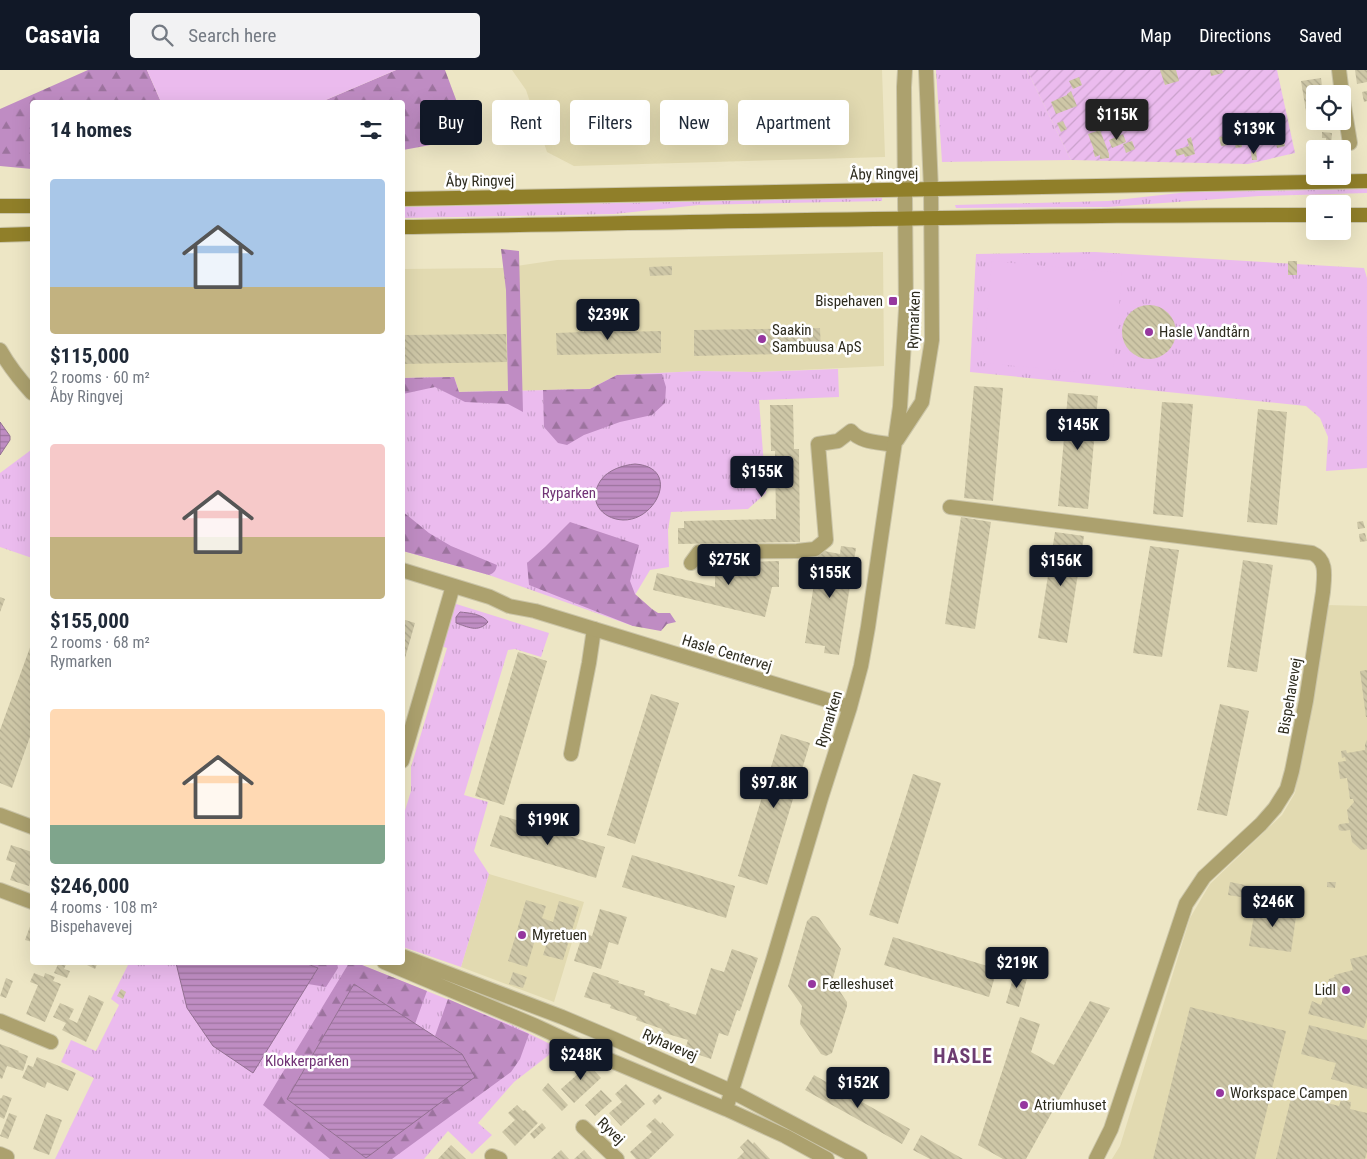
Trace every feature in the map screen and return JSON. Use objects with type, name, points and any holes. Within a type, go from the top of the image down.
[{"type":"main road","name":"Åby Ringvej","points":[[405,198],[1367,180]]},
{"type":"main road","points":[[0,206],[30,206]]},
{"type":"main road","points":[[405,228],[906,218],[1306,215]]},
{"type":"main road","points":[[1351,216],[1367,216]]},
{"type":"main road","points":[[0,235],[30,234]]},
{"type":"street","name":"Rymarken","points":[[726,1109],[850,707],[868,626],[900,407],[906,308],[905,70]]},
{"type":"street","name":"Rymarken","points":[[894,444],[922,402],[932,340],[932,218],[926,70]]},
{"type":"street","points":[[1339,70],[1341,85]]},
{"type":"street","points":[[0,350],[6,361],[30,391]]},
{"type":"street","points":[[691,563],[699,552],[797,551],[815,549],[826,540],[818,444],[838,441],[852,430],[856,436],[867,440],[894,444]]},
{"type":"street","name":"Bispehavevej","points":[[950,507],[1312,553],[1321,559],[1324,566],[1323,592],[1306,701],[1287,789],[1276,808],[1261,824],[1204,877],[1186,904],[1114,1120],[1096,1159]]},
{"type":"street","name":"Hasle Centervej","points":[[405,571],[490,596],[509,606],[534,611],[850,707]]},
{"type":"street","points":[[405,751],[454,586]]},
{"type":"street","points":[[571,754],[594,629]]},
{"type":"street","points":[[0,815],[30,826]]},
{"type":"street","points":[[0,890],[30,901]]},
{"type":"street","name":"Ryhavevej","points":[[405,957],[562,1017],[614,1039],[731,1091],[860,1159]]},
{"type":"street","points":[[391,965],[726,1109],[785,1136],[828,1159]]},
{"type":"street","points":[[0,1021],[52,1042]]},
{"type":"street","name":"Ryvej","points":[[583,1127],[617,1159]]},
{"type":"shaded area","points":[[512,70],[882,70],[885,157],[574,166],[547,152],[545,145],[560,145],[560,100],[529,100],[526,90]]},
{"type":"shaded area","points":[[883,252],[884,366],[755,372],[699,371],[617,375],[590,389],[459,392],[454,377],[405,378],[405,269],[502,268],[557,260]]},
{"type":"shaded area","points":[[0,422],[10,436],[10,440],[0,455]]},
{"type":"shaded area","points":[[635,464],[649,467],[657,474],[660,483],[659,494],[654,504],[646,512],[635,518],[623,520],[608,516],[596,501],[597,487],[604,476],[612,471]]},
{"type":"shaded area","points":[[1326,605],[1367,606],[1367,1159],[1112,1159],[1120,1146],[1190,918],[1210,884],[1282,815],[1295,793]]},
{"type":"shaded area","points":[[460,612],[471,613],[486,619],[488,622],[477,628],[456,623],[456,617]]},
{"type":"shaded area","name":"Myretuen","points":[[489,874],[584,902],[554,1002],[461,967]]},
{"type":"shaded area","points":[[176,965],[310,965],[318,968],[253,1073],[213,1046],[187,1008]]},
{"type":"shaded area","points":[[354,984],[462,1054],[475,1077],[366,1158],[287,1099]]},
{"type":"green space","points":[[88,70],[147,70],[160,100],[30,100],[30,169],[0,166],[0,109]]},
{"type":"green space","points":[[147,70],[396,70],[326,100],[160,100]]},
{"type":"green space","points":[[396,70],[445,70],[456,100],[420,100],[420,145],[430,145],[405,150],[405,100],[326,100]]},
{"type":"green space","points":[[936,70],[1027,70],[1071,160],[942,162]]},
{"type":"green space","points":[[1027,70],[1277,70],[1295,153],[1248,164],[1071,160]]},
{"type":"green space","points":[[1367,189],[1367,193],[1259,196],[1108,207],[956,208],[955,205],[1108,201],[1188,192]]},
{"type":"green space","points":[[882,198],[882,201],[699,205],[614,214],[405,218],[405,207]]},
{"type":"green space","points":[[501,249],[519,251],[523,412],[508,404],[465,402],[435,387],[405,394],[405,378],[454,377],[459,392],[508,391],[506,290]]},
{"type":"green space","points":[[1095,252],[1364,268],[1367,278],[1367,468],[1326,471],[1328,437],[1320,418],[1306,406],[970,372],[976,254]]},
{"type":"green space","points":[[992,261],[1122,273],[1113,375],[983,363]]},
{"type":"green space","name":"Ryparken","points":[[838,369],[839,397],[759,400],[766,493],[748,509],[671,512],[668,530],[669,567],[650,570],[635,595],[633,626],[489,575],[405,552],[405,378],[454,377],[459,392],[590,389],[617,375],[699,371],[755,372]]},
{"type":"green space","points":[[662,374],[666,387],[665,403],[652,415],[620,422],[584,435],[567,445],[558,443],[544,427],[543,390],[590,389],[617,375]]},
{"type":"green space","points":[[30,451],[30,557],[0,547],[0,473]]},
{"type":"green space","points":[[405,513],[429,533],[451,546],[497,565],[493,573],[489,575],[405,552]]},
{"type":"green space","points":[[570,522],[639,545],[630,581],[635,594],[658,613],[670,613],[676,622],[667,624],[661,631],[633,626],[529,585],[527,563]]},
{"type":"green space","points":[[453,603],[549,633],[541,657],[515,649],[508,650],[464,795],[488,802],[474,851],[489,874],[461,967],[405,948],[405,810],[411,791],[411,767],[447,648],[441,646]]},
{"type":"green space","name":"Klokkerparken","points":[[128,965],[362,965],[514,1026],[558,1048],[514,1082],[478,1123],[492,1135],[472,1154],[448,1131],[424,1159],[55,1159],[94,1078],[61,1062],[71,1040],[96,1051],[119,1005],[111,999]]},
{"type":"green space","points":[[310,965],[337,965],[338,968],[326,987],[308,984],[318,968]]},
{"type":"green space","points":[[348,965],[362,965],[427,991],[415,1024],[354,984],[287,1099],[366,1158],[462,1054],[435,1036],[448,999],[529,1034],[520,1059],[511,1072],[392,1159],[330,1159],[263,1105]]},
{"type":"building","points":[[1160,70],[1176,70],[1179,81],[1165,85]]},
{"type":"building","points":[[1210,70],[1222,70],[1223,73],[1211,76]]},
{"type":"building","points":[[1355,70],[1367,70],[1367,82],[1357,84]]},
{"type":"building","points":[[1079,77],[1082,85],[1073,89],[1069,81]]},
{"type":"building","points":[[1321,78],[1322,85],[1306,85],[1306,111],[1301,81]]},
{"type":"building","points":[[1071,91],[1077,106],[1056,114],[1051,102],[1067,95]]},
{"type":"building","points":[[1367,91],[1367,101],[1364,102],[1362,92]]},
{"type":"building","points":[[1103,107],[1105,113],[1097,116],[1095,109]]},
{"type":"building","points":[[1277,120],[1285,146],[1277,148],[1276,142],[1267,144],[1264,131],[1268,130],[1267,126],[1272,124],[1271,121]]},
{"type":"building","points":[[1063,121],[1067,129],[1061,132],[1057,123]]},
{"type":"building","points":[[1236,127],[1237,135],[1234,136],[1236,142],[1241,141],[1242,147],[1236,148],[1235,144],[1221,146],[1219,137],[1226,136],[1224,129]]},
{"type":"building","points":[[1100,130],[1109,158],[1100,159],[1100,155],[1095,157],[1088,134]]},
{"type":"building","points":[[1322,132],[1332,133],[1331,140],[1322,138]]},
{"type":"building","points":[[1123,134],[1126,142],[1112,148],[1109,140]]},
{"type":"building","points":[[1191,137],[1195,154],[1185,157],[1184,154],[1177,156],[1175,150],[1189,146],[1187,139]]},
{"type":"building","points":[[1132,141],[1135,149],[1126,153],[1123,144]]},
{"type":"building","points":[[1256,150],[1257,160],[1252,160],[1251,151]]},
{"type":"building","points":[[1288,261],[1297,261],[1297,275],[1288,275]]},
{"type":"building","points":[[672,266],[672,275],[650,276],[649,267]]},
{"type":"building","name":"Hasle Vandtårn","points":[[1149,305],[1159,307],[1168,313],[1174,322],[1176,332],[1174,342],[1168,351],[1159,357],[1149,359],[1139,357],[1130,351],[1124,342],[1122,332],[1124,322],[1130,313],[1139,307]]},
{"type":"building","points":[[620,323],[620,332],[661,331],[661,353],[557,355],[556,333],[584,332],[583,324]]},
{"type":"building","points":[[820,328],[821,353],[694,356],[694,330]]},
{"type":"building","points":[[506,334],[507,362],[405,364],[405,335]]},
{"type":"building","points":[[974,386],[1003,388],[993,501],[964,498]]},
{"type":"building","points":[[1068,393],[1098,396],[1088,509],[1058,506]]},
{"type":"building","points":[[1162,402],[1193,404],[1183,517],[1153,514]]},
{"type":"building","points":[[770,405],[793,405],[794,449],[799,449],[800,542],[678,544],[678,528],[684,528],[684,521],[776,519],[775,451],[771,451]]},
{"type":"building","points":[[1258,409],[1287,412],[1277,525],[1247,522]]},
{"type":"building","points":[[961,517],[991,522],[975,629],[945,624]]},
{"type":"building","points":[[1363,521],[1365,528],[1358,529],[1357,522]]},
{"type":"building","points":[[1055,532],[1084,536],[1067,643],[1038,638]]},
{"type":"building","points":[[1365,533],[1367,541],[1360,542],[1359,534]]},
{"type":"building","points":[[841,546],[856,548],[839,655],[824,653],[825,646],[805,643],[819,550],[840,554]]},
{"type":"building","points":[[1150,546],[1179,550],[1162,657],[1133,653]]},
{"type":"building","points":[[1243,560],[1273,565],[1257,672],[1227,667]]},
{"type":"building","points":[[779,561],[779,587],[772,587],[765,617],[653,590],[657,573],[715,587],[715,563]]},
{"type":"building","points":[[0,597],[5,599],[0,612]]},
{"type":"building","points":[[405,620],[415,623],[405,658]]},
{"type":"building","points":[[30,648],[30,737],[12,788],[0,783],[0,730]]},
{"type":"building","points":[[518,652],[547,661],[504,805],[475,796]]},
{"type":"building","points":[[1367,670],[1367,717],[1366,717],[1360,671]]},
{"type":"building","points":[[651,694],[679,703],[635,844],[607,835]]},
{"type":"building","points":[[1220,704],[1249,711],[1227,816],[1197,810]]},
{"type":"building","points":[[781,734],[810,743],[767,885],[738,876]]},
{"type":"building","points":[[1367,740],[1367,849],[1361,850],[1352,842],[1350,830],[1339,830],[1338,826],[1340,824],[1349,823],[1347,810],[1354,802],[1353,799],[1350,799],[1347,778],[1340,779],[1338,762],[1346,761],[1345,757],[1342,758],[1341,751],[1346,750],[1347,753],[1365,750]]},
{"type":"building","points":[[913,774],[941,783],[898,924],[869,915]]},
{"type":"building","points":[[500,815],[605,847],[596,878],[490,846]]},
{"type":"building","points":[[11,845],[30,851],[29,886],[10,880],[16,863],[6,860]]},
{"type":"building","points":[[632,855],[735,886],[726,918],[622,887]]},
{"type":"building","points":[[1230,882],[1255,887],[1253,899],[1228,895]]},
{"type":"building","points":[[1327,882],[1336,882],[1335,888],[1327,887]]},
{"type":"building","points":[[526,900],[546,906],[542,918],[553,922],[559,901],[579,907],[563,960],[543,955],[549,937],[537,933],[527,967],[508,961]]},
{"type":"building","points":[[1256,903],[1297,910],[1291,952],[1249,946]]},
{"type":"building","points":[[600,909],[627,917],[618,945],[609,942],[601,969],[574,961],[583,933],[592,936]]},
{"type":"building","name":"Fælleshuset","points":[[812,916],[819,918],[841,949],[833,981],[847,1002],[832,1053],[826,1056],[821,1054],[800,1024],[802,1006],[788,986],[807,921]]},
{"type":"building","points":[[30,926],[30,941],[25,940]]},
{"type":"building","points":[[893,937],[997,969],[989,997],[884,965]]},
{"type":"building","points":[[732,949],[758,958],[740,1011],[737,1010],[728,1036],[719,1033],[711,1059],[685,1050],[688,1040],[661,1032],[662,1029],[636,1020],[637,1017],[610,1008],[611,1005],[584,997],[593,972],[619,981],[618,983],[645,991],[644,995],[696,1015],[711,968],[724,972]]},
{"type":"building","name":"Lidl","points":[[1367,955],[1367,1018],[1364,1028],[1308,1014],[1312,1001],[1321,1005],[1329,979],[1335,977],[1334,975],[1353,970],[1350,959]]},
{"type":"building","points":[[58,965],[66,965],[64,969],[70,971],[67,978],[54,973]]},
{"type":"building","points":[[87,965],[97,965],[95,969]]},
{"type":"building","points":[[1015,971],[1028,975],[1019,1007],[1006,1003]]},
{"type":"building","points":[[513,972],[527,977],[523,988],[509,984]]},
{"type":"building","points":[[34,973],[44,977],[45,973],[55,977],[53,981],[61,984],[45,1022],[26,1014],[38,985],[30,982]]},
{"type":"building","points":[[6,978],[13,981],[6,998],[0,996]]},
{"type":"building","points":[[121,989],[126,992],[123,999],[117,996]]},
{"type":"building","points":[[89,995],[104,1002],[86,1042],[62,1030],[66,1023],[53,1017],[60,1003],[74,1009],[69,1019],[77,1023]]},
{"type":"building","name":"Atriumhuset","points":[[1090,1001],[1110,1008],[1026,1159],[1003,1159],[978,1145],[1020,1017],[1040,1024],[1031,1052],[1054,1065]]},
{"type":"building","name":"Workspace Campen","points":[[1190,1007],[1286,1031],[1255,1159],[1153,1159]]},
{"type":"building","points":[[1309,1025],[1367,1040],[1367,1089],[1331,1079],[1336,1063],[1301,1054]]},
{"type":"building","points":[[0,1044],[28,1056],[23,1071],[7,1066],[2,1079],[0,1078]]},
{"type":"building","points":[[37,1057],[76,1073],[68,1091],[47,1082],[45,1088],[22,1078],[28,1065],[33,1067]]},
{"type":"building","points":[[584,1059],[601,1078],[574,1103],[561,1089],[579,1073],[574,1067]]},
{"type":"building","points":[[814,1075],[910,1129],[902,1144],[805,1090]]},
{"type":"building","points":[[548,1083],[568,1105],[562,1111],[542,1090]]},
{"type":"building","points":[[626,1084],[645,1104],[621,1126],[609,1113],[622,1102],[615,1094]]},
{"type":"building","points":[[601,1090],[612,1101],[595,1116],[585,1105]]},
{"type":"building","points":[[659,1094],[662,1098],[655,1105],[652,1101]]},
{"type":"building","points":[[1292,1094],[1339,1106],[1341,1100],[1351,1102],[1350,1109],[1367,1113],[1367,1152],[1365,1159],[1276,1159]]},
{"type":"building","points":[[3,1095],[12,1098],[4,1119],[0,1117],[0,1098]]},
{"type":"building","points":[[517,1105],[538,1123],[515,1146],[502,1132],[515,1120],[508,1113]]},
{"type":"building","points":[[9,1113],[17,1116],[8,1139],[0,1136]]},
{"type":"building","points":[[46,1114],[62,1120],[49,1155],[33,1149]]},
{"type":"building","points":[[655,1118],[661,1124],[662,1122],[674,1135],[649,1159],[636,1159],[630,1152],[652,1132],[646,1126]]},
{"type":"building","points":[[542,1123],[546,1128],[534,1139],[530,1134]]},
{"type":"building","points":[[921,1135],[963,1159],[930,1159],[913,1150]]},
{"type":"building","points":[[748,1139],[753,1144],[754,1142],[770,1159],[737,1159],[744,1152],[740,1147]]},
{"type":"building","points":[[451,1145],[466,1159],[438,1159]]},
{"type":"building","points":[[561,1150],[569,1159],[551,1159]]},
{"type":"building","points":[[584,1150],[592,1159],[574,1159]]},
{"type":"place","name":"Bispehaven","points":[[893,301]]},
{"type":"place","name":"Hasle Vandtårn","points":[[1149,332]]},
{"type":"place","name":"Saakin Sambuusa ApS","points":[[762,339]]},
{"type":"place","name":"Myretuen","points":[[522,935]]},
{"type":"place","name":"Fælleshuset","points":[[812,984]]},
{"type":"place","name":"Lidl","points":[[1346,990]]},
{"type":"place","name":"Workspace Campen","points":[[1220,1093]]},
{"type":"place","name":"Atriumhuset","points":[[1024,1105]]},
{"type":"district","name":"HASLE","points":[[963,1056]]}]
